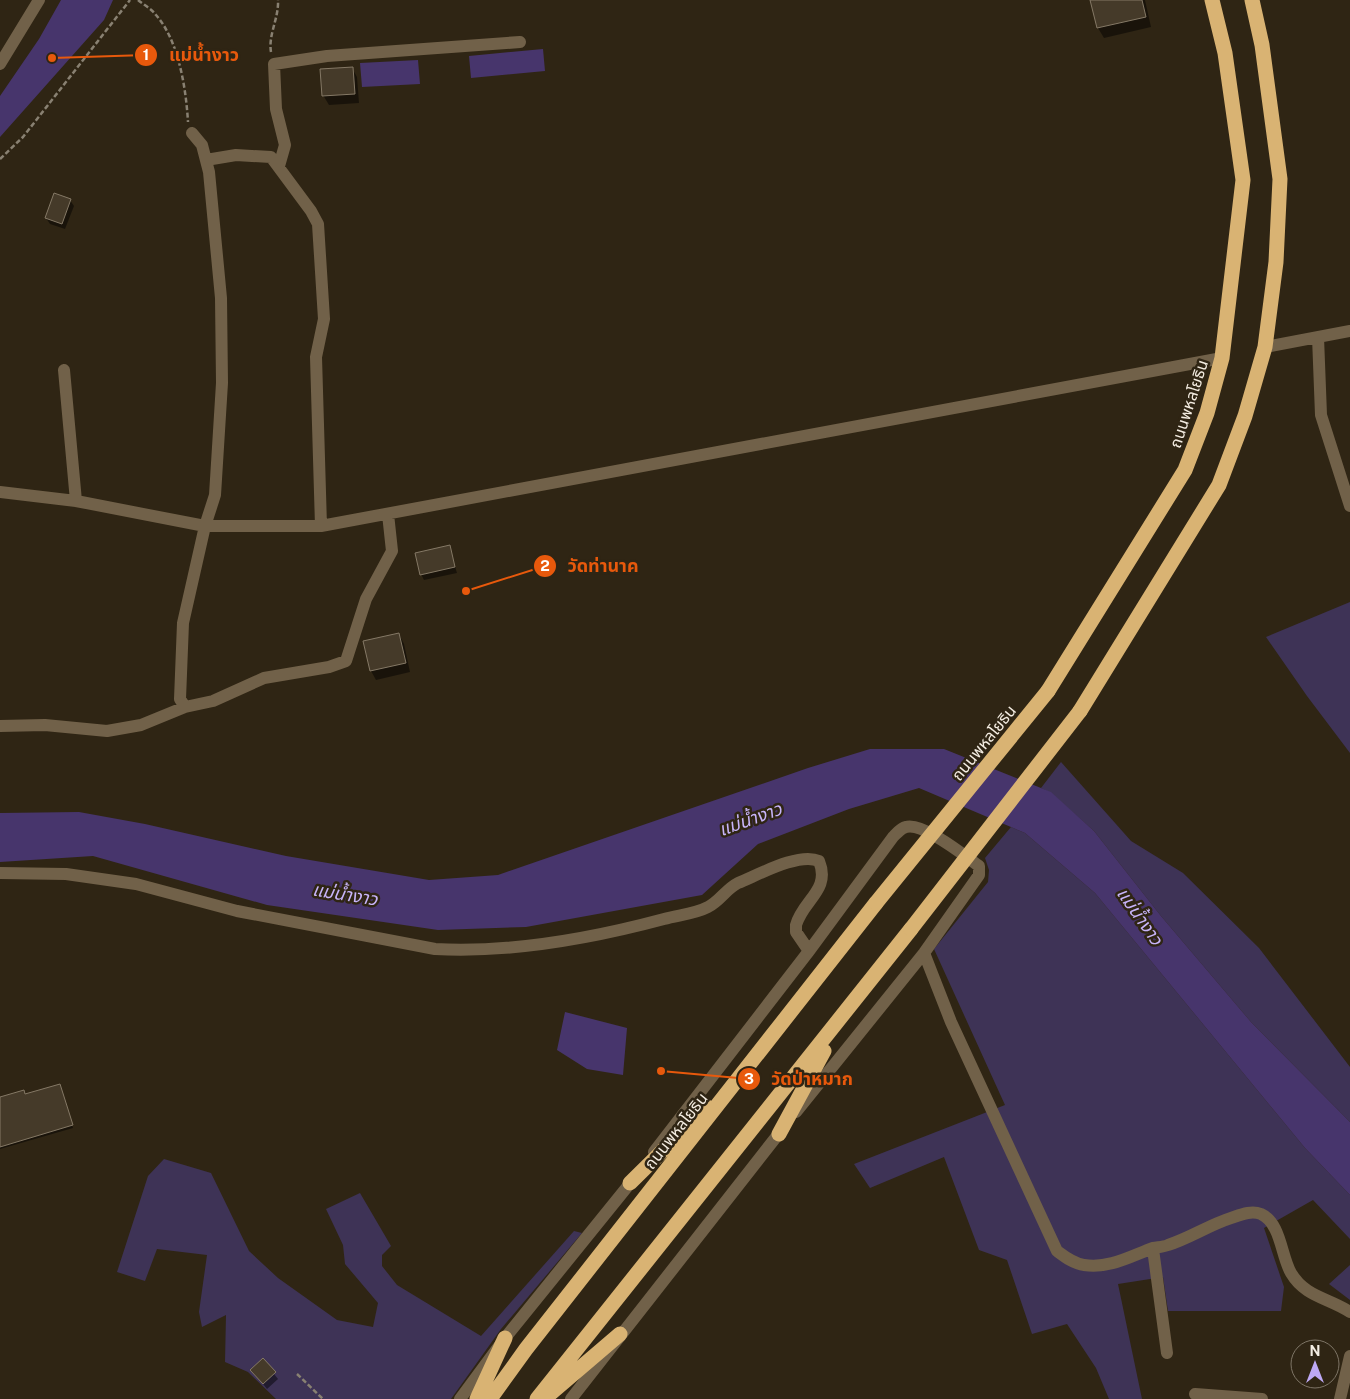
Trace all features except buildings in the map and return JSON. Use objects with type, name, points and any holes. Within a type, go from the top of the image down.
[{"type":"highway","name":"ถนนพหลโยธิน","points":[[490,1399],[526,1349],[876,903],[1048,691],[1185,470],[1207,413],[1222,358],[1243,180],[1225,53],[1212,0]]},
{"type":"highway","points":[[537,1399],[844,1014],[1080,711],[1219,485],[1245,416],[1265,347],[1276,262],[1280,179],[1262,45],[1252,0]]},
{"type":"highway","points":[[779,1134],[844,1014]]},
{"type":"highway","points":[[630,1183],[756,1058]]},
{"type":"highway","points":[[544,1399],[620,1334]]},
{"type":"highway","points":[[477,1399],[505,1338]]},
{"type":"street","points":[[0,64],[39,0]]},
{"type":"street","points":[[279,166],[285,145],[276,109],[274,64],[327,56],[520,42]]},
{"type":"street","points":[[185,707],[180,699],[183,623],[204,526],[215,495],[222,383],[221,298],[206,160],[202,145],[192,133]]},
{"type":"street","points":[[206,160],[236,155],[271,157],[318,224],[324,319],[316,357],[321,526]]},
{"type":"street","points":[[1265,347],[1350,331]]},
{"type":"street","points":[[1318,337],[1321,415],[1350,506]]},
{"type":"street","points":[[0,492],[76,500],[204,526],[321,526],[1222,358]]},
{"type":"street","points":[[64,370],[76,500]]},
{"type":"street","points":[[0,726],[45,726],[106,731],[141,725],[185,707],[213,701],[264,678],[329,667],[346,661],[366,599],[392,551],[388,514]]},
{"type":"street","points":[[460,1399],[505,1338],[630,1183],[809,952],[893,837],[904,827],[913,826],[949,844],[979,866],[979,875],[924,953],[620,1334],[571,1399]]},
{"type":"street","points":[[0,873],[66,874],[136,884],[237,911],[435,949],[465,950],[611,933],[699,910],[716,901],[738,883],[790,862],[811,857],[819,861],[823,870],[822,883],[796,926],[796,932],[809,952]]},
{"type":"street","points":[[924,953],[951,1022],[1057,1251],[1070,1260],[1084,1265],[1128,1260],[1153,1248],[1169,1245],[1220,1221],[1245,1213],[1260,1214],[1270,1221],[1290,1273],[1300,1286],[1313,1296],[1350,1312]]},
{"type":"street","points":[[1153,1248],[1167,1353]]},
{"type":"street","points":[[1340,1399],[1350,1356]]},
{"type":"street","points":[[1195,1394],[1262,1399]]},
{"type":"path","points":[[0,159],[24,137],[130,0]]},
{"type":"path","points":[[138,0],[156,15],[171,41],[182,70],[188,124],[192,133]]},
{"type":"path","points":[[274,64],[270,49],[271,36],[277,21],[278,0]]},
{"type":"path","points":[[297,1374],[323,1399]]},
{"type":"shaded area","points":[[1350,602],[1350,753],[1266,637]]},
{"type":"shaded area","points":[[1061,762],[1131,841],[1183,873],[1259,948],[1350,1067],[1350,1122],[1251,1022],[1161,916],[1094,831],[1051,793],[1041,788]]},
{"type":"shaded area","points":[[1011,827],[1025,833],[1095,893],[1305,1148],[1350,1195],[1350,1239],[1313,1200],[1264,1228],[1284,1287],[1281,1311],[1168,1311],[1163,1277],[1118,1284],[1142,1399],[1109,1399],[1096,1368],[1067,1324],[1032,1334],[1007,1260],[979,1250],[944,1157],[870,1188],[854,1164],[1005,1105],[934,949],[988,882],[989,870],[985,858]]},
{"type":"shaded area","points":[[164,1159],[211,1173],[249,1251],[278,1278],[337,1320],[373,1327],[378,1303],[345,1264],[343,1245],[326,1209],[360,1193],[391,1246],[382,1255],[382,1266],[397,1285],[481,1336],[574,1231],[582,1233],[501,1329],[451,1399],[276,1399],[248,1372],[225,1362],[226,1315],[202,1327],[199,1312],[207,1255],[157,1249],[145,1281],[117,1272],[148,1176]]},
{"type":"shaded area","points":[[1350,1265],[1350,1300],[1329,1284]]},
{"type":"water","points":[[61,0],[113,0],[104,20],[0,137],[0,96],[39,39]]},
{"type":"water","points":[[543,49],[545,71],[471,78],[469,56]]},
{"type":"water","points":[[418,60],[420,84],[362,87],[360,63]]},
{"type":"water","points":[[870,749],[944,749],[1051,792],[1094,831],[1161,916],[1251,1022],[1350,1122],[1350,1195],[1305,1148],[1095,893],[1025,833],[919,788],[849,809],[758,844],[702,895],[526,927],[438,930],[267,905],[93,856],[0,862],[0,813],[79,812],[145,824],[286,856],[429,880],[498,875],[808,768]]},
{"type":"water","points":[[565,1012],[627,1028],[623,1075],[587,1069],[557,1050]]},
{"type":"place","name":"แม่น้ำงาว","points":[[52,58]]},
{"type":"place","name":"วัดท่านาค","points":[[466,591]]},
{"type":"place","name":"วัดป่าหมาก","points":[[661,1071]]}]
